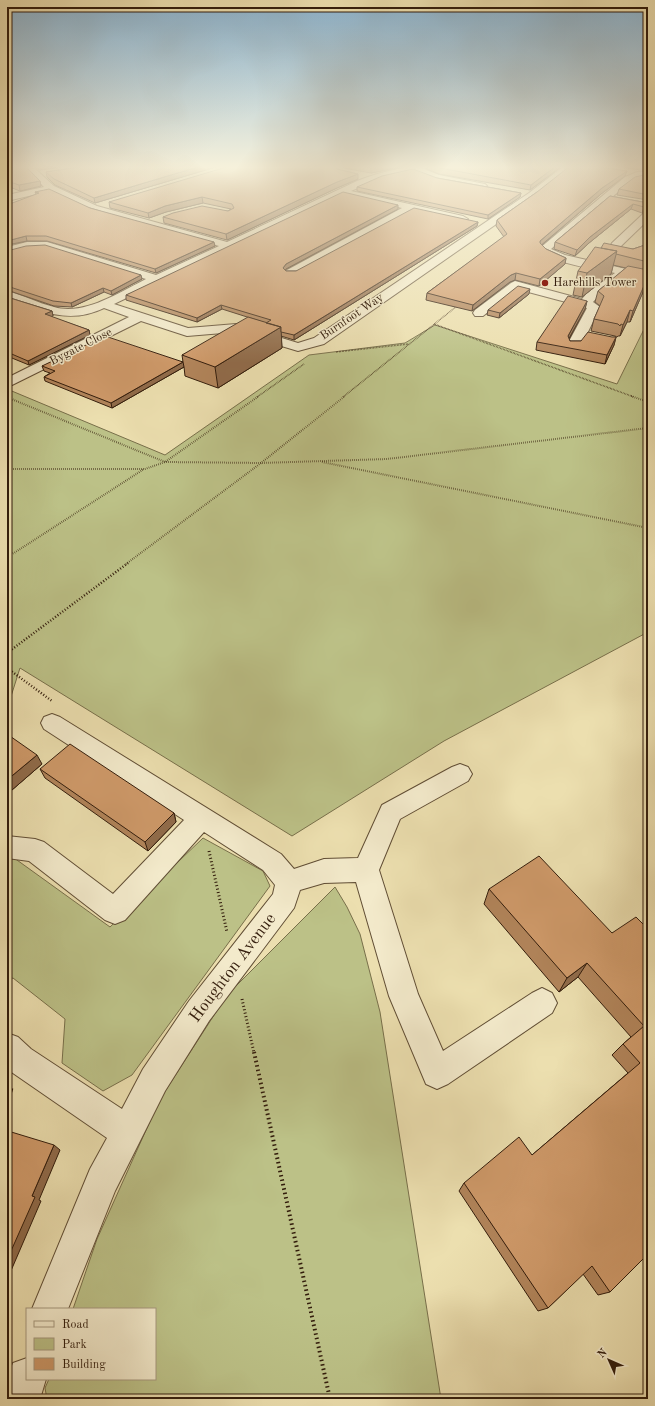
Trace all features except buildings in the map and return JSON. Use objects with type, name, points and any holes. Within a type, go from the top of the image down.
[{"type":"street","points":[[178,232],[228,245]]},
{"type":"street","points":[[7,295],[52,311],[64,313],[91,310],[256,232]]},
{"type":"street","points":[[291,272],[366,232]]},
{"type":"street","name":"Burnfoot Way","points":[[103,304],[187,332],[236,328],[298,347],[319,340],[477,232]]},
{"type":"street","points":[[565,232],[545,248],[547,252],[562,258],[648,277]]},
{"type":"street","points":[[616,245],[630,232]]},
{"type":"street","points":[[7,251],[23,245],[47,245],[157,278]]},
{"type":"street","points":[[551,267],[562,258]]},
{"type":"street","points":[[585,303],[592,295],[608,285],[623,271]]},
{"type":"street","points":[[479,313],[515,285],[585,303],[594,307],[574,345]]},
{"type":"street","name":"Bygate Close","points":[[14,376],[140,316]]},
{"type":"street","points":[[194,346],[195,331]]},
{"type":"street","points":[[581,334],[596,337]]},
{"type":"street","points":[[53,713],[202,818],[272,862],[289,882],[324,871],[366,870]]},
{"type":"street","points":[[460,774],[390,812],[366,870],[404,996],[437,1073],[542,1003]]},
{"type":"street","points":[[7,847],[35,850],[115,911],[202,818]]},
{"type":"street","name":"Houghton Avenue","points":[[50,1308],[102,1182],[154,1080],[199,1011],[285,899],[289,882]]},
{"type":"street","points":[[7,1048],[20,1060],[127,1132]]},
{"type":"street","points":[[20,1399],[26,1380]]},
{"type":"path","points":[[7,653],[261,463],[462,302]]},
{"type":"path","points":[[434,324],[648,402]]},
{"type":"path","points":[[318,355],[319,340]]},
{"type":"path","points":[[7,555],[14,553],[145,469],[165,462],[318,355],[409,344]]},
{"type":"path","points":[[7,397],[165,462],[261,463],[387,459],[648,428]]},
{"type":"path","points":[[317,461],[648,528]]},
{"type":"path","points":[[7,469],[145,469]]},
{"type":"path","points":[[7,668],[53,713]]},
{"type":"path","points":[[202,818],[330,1399]]},
{"type":"green space","points":[[648,321],[648,632],[444,741],[292,836],[20,668],[7,709],[7,389],[165,455],[309,355],[405,343],[435,325],[617,384]]},
{"type":"green space","points":[[203,838],[263,871],[270,886],[132,1075],[103,1091],[62,1063],[65,1019],[13,978],[7,980],[7,855],[10,855],[110,927]]},
{"type":"green space","points":[[335,887],[347,907],[360,934],[380,1012],[441,1399],[47,1399],[45,1388],[49,1380],[156,1380],[156,1308],[73,1308],[97,1239],[160,1099],[227,995]]},
{"type":"place","name":"Harehills Tower","points":[[545,283]]}]
